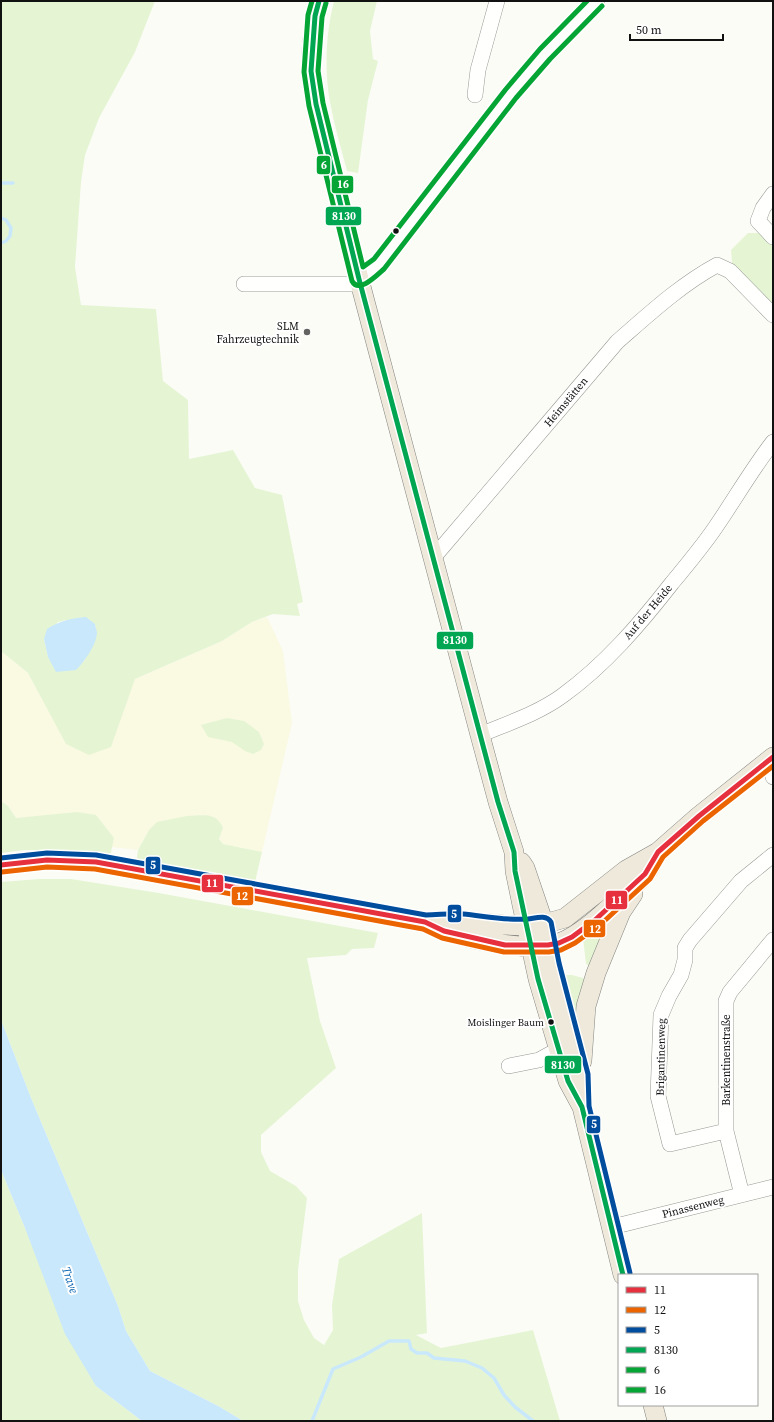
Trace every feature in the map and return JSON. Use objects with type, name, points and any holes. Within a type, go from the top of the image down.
[{"type":"main road","points":[[319,1],[315,16],[311,71],[316,104],[360,282],[480,736],[498,802],[514,852],[515,871],[526,926],[553,969],[581,1076]]},
{"type":"main road","points":[[1,864],[47,860],[96,862],[425,922],[460,921],[526,926],[544,924],[565,918],[626,870],[658,852],[699,816],[770,767]]},
{"type":"main road","points":[[514,852],[525,868],[544,924],[536,968],[568,1081],[582,1107]]},
{"type":"main road","points":[[623,1274],[582,1107],[581,1076],[586,1006],[596,973],[621,912],[658,852]]},
{"type":"main road","points":[[425,922],[444,931],[505,945],[539,946],[559,943],[572,937],[595,920],[645,874]]},
{"type":"main road","points":[[653,1406],[657,1421]]},
{"type":"street","points":[[475,94],[478,70],[497,1]]},
{"type":"street","points":[[244,284],[360,282],[379,264],[510,94],[545,54],[597,1]]},
{"type":"street","points":[[773,194],[763,208],[758,220],[773,236]]},
{"type":"street","name":"Heimstätten","points":[[433,558],[617,342],[649,313],[702,273],[717,265],[730,271],[773,315]]},
{"type":"street","name":"Auf der Heide","points":[[480,736],[522,718],[562,697],[604,663],[654,606],[687,565],[715,528],[762,456],[773,442]]},
{"type":"street","name":"Brigantinenweg","points":[[726,1131],[670,1144],[658,1096],[661,1015],[669,996],[681,975],[685,960],[686,948],[690,940],[741,881],[773,855]]},
{"type":"street","name":"Barkentinenstraße","points":[[742,1195],[726,1131],[726,1001],[730,992],[773,940]]},
{"type":"street","points":[[509,1066],[539,1060],[558,1049]]},
{"type":"street","name":"Pinassenweg","points":[[612,1227],[773,1187]]},
{"type":"green space","points":[[1,1],[155,1],[135,52],[99,118],[85,155],[81,182],[75,267],[81,305],[156,309],[163,381],[188,400],[189,459],[233,450],[255,488],[282,495],[303,602],[297,604],[300,616],[273,614],[252,622],[222,641],[135,679],[111,747],[89,755],[66,744],[28,673],[1,651]],"holes":[[[66,620],[95,624],[95,639],[84,661],[48,657],[44,639],[58,622]]]},
{"type":"green space","points":[[334,1],[377,1],[370,31],[373,59],[378,61],[368,100],[358,173],[347,171],[328,90],[327,51],[329,25]]},
{"type":"green space","points":[[748,233],[760,233],[773,246],[773,308],[732,263],[731,250]]},
{"type":"green space","points":[[267,617],[283,651],[292,723],[262,852],[223,844],[219,839],[223,828],[149,830],[138,850],[111,847],[113,838],[96,815],[16,818],[8,806],[1,801],[1,651],[28,673],[45,704],[124,708],[135,679],[222,641],[252,622]]},
{"type":"green space","points":[[227,718],[244,721],[259,732],[264,744],[261,750],[253,754],[245,751],[232,742],[208,737],[201,725]]},
{"type":"green space","points":[[1,801],[8,806],[16,818],[77,812],[96,815],[114,838],[110,857],[47,850],[25,850],[1,853]]},
{"type":"green space","points":[[203,815],[217,819],[223,828],[219,839],[223,844],[262,852],[255,882],[136,863],[138,850],[149,830],[157,822],[187,816]]},
{"type":"green space","points":[[39,879],[71,879],[159,893],[378,933],[374,948],[352,949],[346,955],[307,958],[320,1021],[336,1068],[261,1135],[261,1152],[270,1171],[296,1186],[307,1198],[298,1270],[298,1301],[304,1320],[314,1338],[324,1345],[333,1330],[332,1305],[339,1259],[422,1213],[427,1333],[416,1335],[441,1348],[533,1330],[560,1421],[243,1421],[220,1407],[150,1371],[126,1331],[118,1306],[31,1098],[1,1020],[1,882]]},
{"type":"green space","points":[[609,917],[591,967],[586,964],[583,938]]},
{"type":"green space","points":[[563,975],[572,975],[587,979],[577,1028]]},
{"type":"green space","points":[[1,1170],[25,1228],[96,1386],[142,1421],[1,1421]]},
{"type":"water","points":[[86,617],[95,624],[97,632],[92,648],[76,670],[56,672],[48,657],[44,639],[47,629],[65,620]]},
{"type":"water","name":"Trave","points":[[1,1020],[31,1098],[118,1306],[126,1331],[150,1371],[220,1407],[243,1421],[142,1421],[96,1386],[65,1334],[25,1228],[1,1170]]},
{"type":"waterway","points":[[1,183],[13,183]]},
{"type":"waterway","points":[[1,218],[6,220],[11,228],[10,236],[6,241],[1,243]]},
{"type":"waterway","points":[[312,1421],[333,1369],[361,1357],[389,1341],[409,1341],[411,1349],[417,1353],[427,1353],[434,1358],[465,1361],[482,1368],[494,1378],[504,1395],[515,1407],[533,1421]]},
{"type":"transit line","name":"6","points":[[312,1],[308,15],[304,72],[309,106],[352,281],[359,285],[373,279],[384,269],[516,98],[550,59],[602,6]]},
{"type":"transit line","name":"8130","points":[[319,1],[315,16],[311,71],[316,104],[359,279],[498,802],[514,852],[515,871],[538,979],[568,1081],[582,1107],[623,1274]]},
{"type":"transit line","name":"16","points":[[326,3],[322,17],[318,71],[323,103],[363,267],[374,259],[506,89],[540,49],[587,1]]},
{"type":"transit line","name":"11","points":[[1,865],[47,860],[96,862],[425,922],[444,931],[505,945],[548,945],[559,943],[572,937],[595,920],[645,874],[658,852],[699,816],[773,757]]},
{"type":"transit line","name":"12","points":[[2,872],[47,867],[95,869],[423,929],[442,938],[504,952],[549,952],[561,950],[575,943],[600,925],[650,879],[663,857],[703,821],[773,766]]},
{"type":"transit line","name":"5","points":[[1,858],[47,853],[96,855],[426,915],[458,914],[504,919],[546,918],[551,922],[559,963],[588,1074],[589,1106],[630,1273]]},
{"type":"place","name":"SLM Fahrzeugtechnik","points":[[307,332]]},
{"type":"place","name":"Moislinger Baum","points":[[551,1022]]}]
